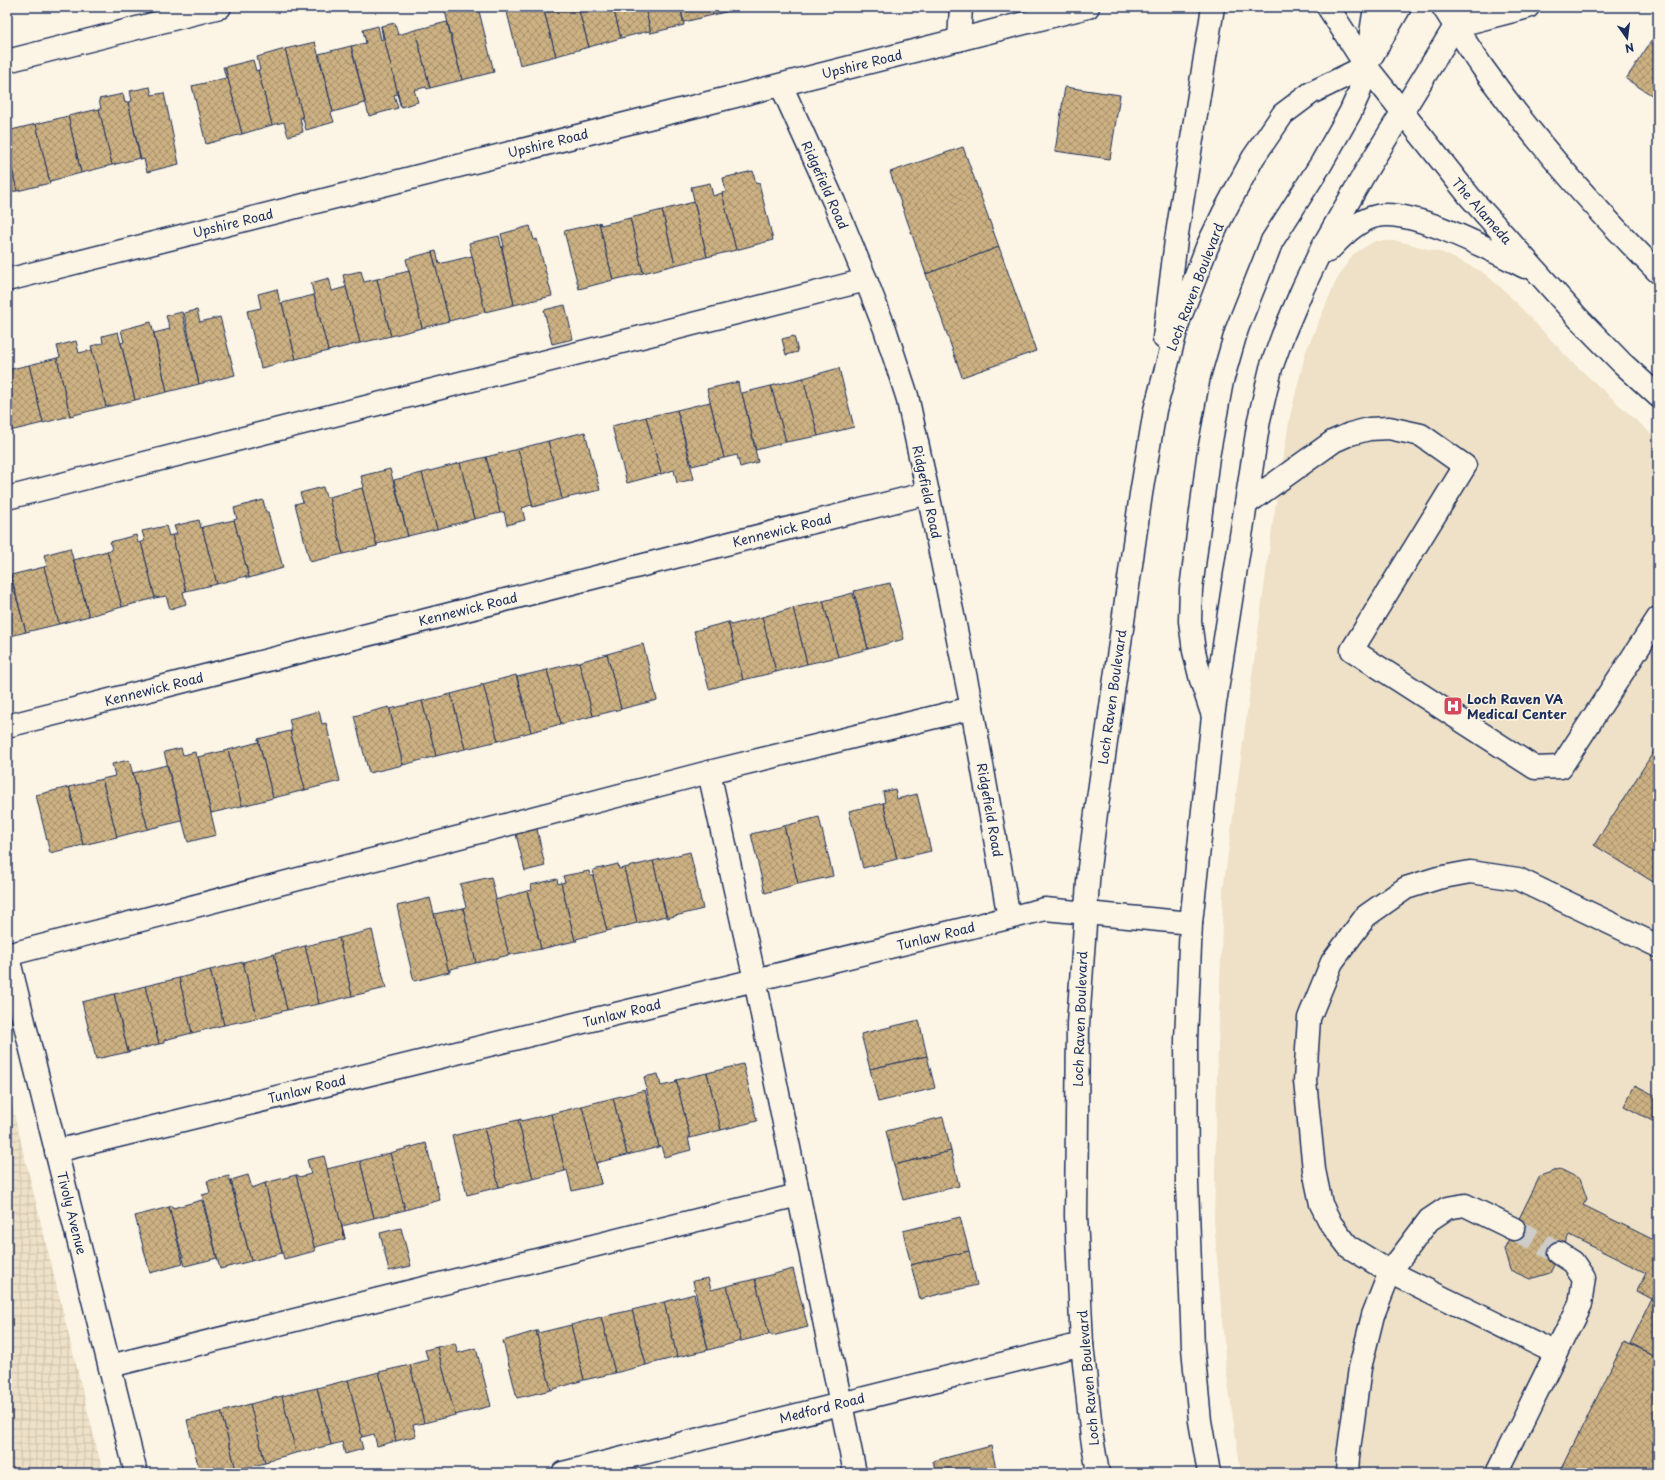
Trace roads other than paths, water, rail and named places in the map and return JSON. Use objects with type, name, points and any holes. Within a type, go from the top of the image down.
[{"type":"main road","points":[[7,61],[220,7]]},
{"type":"main road","points":[[959,40],[961,7]]},
{"type":"main road","name":"Upshire Road","points":[[7,280],[1088,7]]},
{"type":"main road","points":[[1155,410],[1176,240],[1214,7]]},
{"type":"main road","name":"The Alameda","points":[[1328,7],[1366,66],[1402,114],[1470,197],[1534,271],[1605,346],[1658,396]]},
{"type":"main road","points":[[1213,716],[1201,680],[1194,651],[1190,621],[1191,589],[1208,457],[1222,381],[1237,329],[1272,240],[1321,164],[1350,113],[1359,93],[1366,66],[1375,7]]},
{"type":"main road","points":[[1366,66],[1400,7]]},
{"type":"main road","points":[[1443,7],[1482,67],[1549,154],[1629,243],[1658,272]]},
{"type":"main road","points":[[1209,1473],[1200,1421],[1193,1348],[1187,1184],[1186,1040],[1191,923],[1213,716],[1259,420],[1271,368],[1302,288],[1323,246],[1366,171],[1467,7]]},
{"type":"main road","points":[[1455,26],[1528,7]]},
{"type":"main road","name":"Loch Raven Boulevard","points":[[1098,1473],[1092,1438],[1082,1344],[1076,1216],[1078,1039],[1090,860],[1106,736],[1155,410],[1179,320],[1207,247],[1253,158],[1283,114],[1311,93],[1366,66]]},
{"type":"main road","name":"Ridgefield Road","points":[[781,85],[834,202],[866,280],[885,329],[907,396],[972,708],[1009,918]]},
{"type":"main road","points":[[1302,288],[1328,252],[1359,223],[1376,216],[1392,214],[1448,231],[1534,271]]},
{"type":"main road","points":[[7,498],[866,280]]},
{"type":"main road","points":[[1246,504],[1334,441],[1350,434],[1368,429],[1389,428],[1421,435],[1465,466],[1352,650],[1535,768],[1561,767],[1658,618]]},
{"type":"main road","name":"Kennewick Road","points":[[7,726],[928,493]]},
{"type":"main road","points":[[7,954],[709,772],[972,708]]},
{"type":"main road","points":[[709,772],[755,980],[855,1473]]},
{"type":"main road","points":[[1556,1353],[1390,1272],[1349,1247],[1330,1224],[1321,1204],[1314,1170],[1305,1081],[1309,1018],[1332,962],[1366,916],[1406,888],[1438,878],[1470,872],[1518,879],[1658,946]]},
{"type":"main road","name":"Tunlaw Road","points":[[56,1151],[1045,909],[1191,923]]},
{"type":"main road","name":"Tivoly Avenue","points":[[7,954],[136,1473]]},
{"type":"main road","points":[[110,1366],[798,1195]]},
{"type":"main road","points":[[1347,1473],[1360,1368],[1373,1315],[1390,1272],[1429,1220],[1447,1208],[1465,1205],[1514,1229]]},
{"type":"main road","points":[[1497,1473],[1580,1304],[1584,1278],[1573,1262],[1559,1253]]},
{"type":"main road","name":"Medford Road","points":[[563,1473],[1082,1344]]},
{"type":"tunnel","points":[[1514,1229],[1559,1253]]},
{"type":"place","name":"Loch Raven VA Medical Center","points":[[1453,706]]}]
